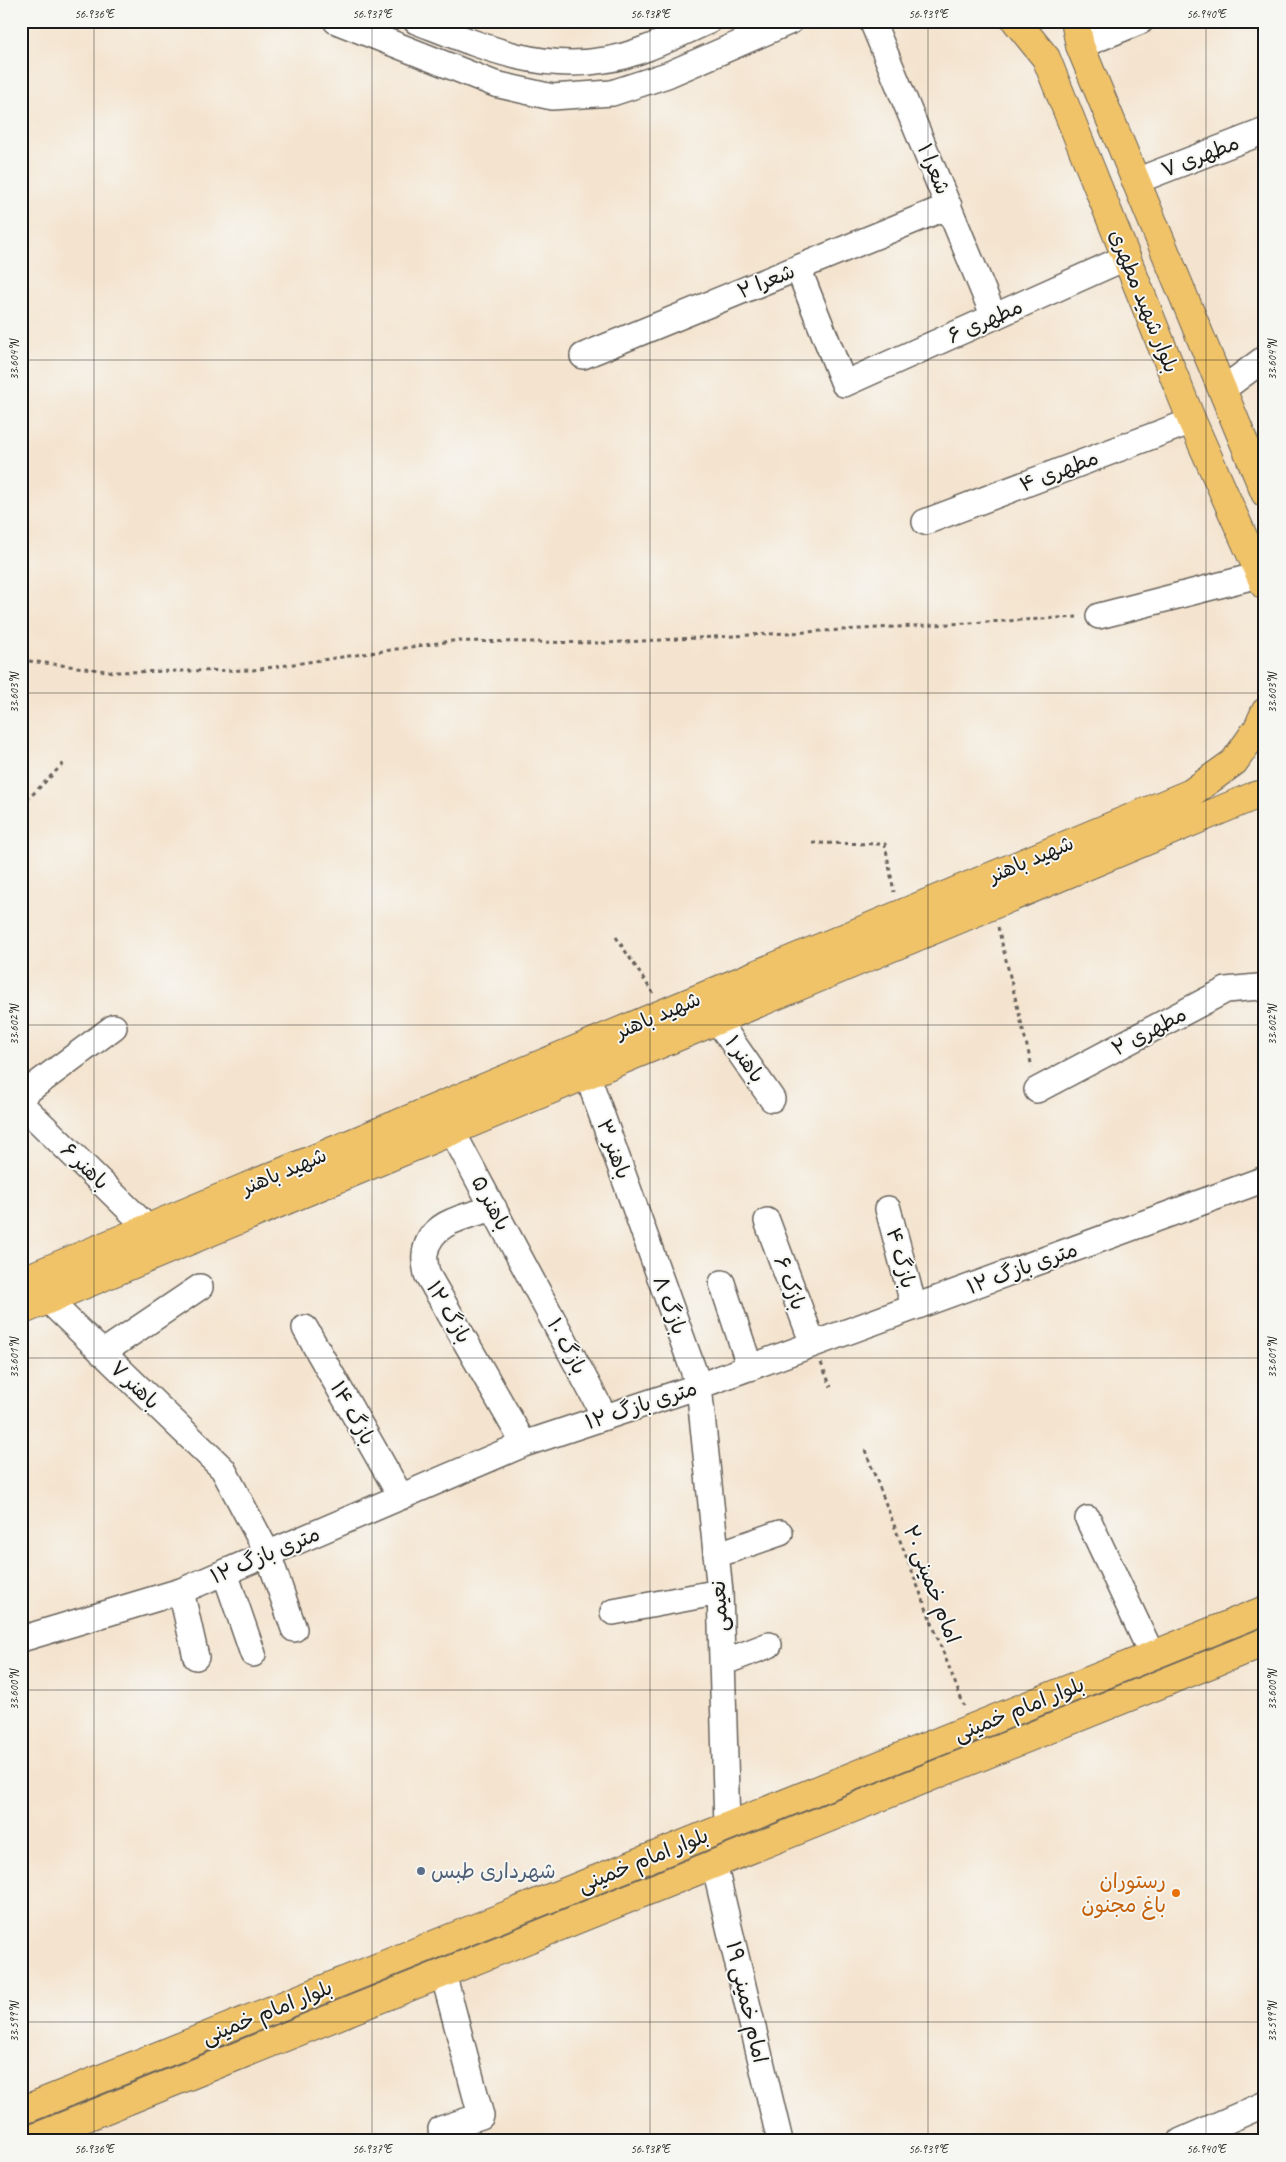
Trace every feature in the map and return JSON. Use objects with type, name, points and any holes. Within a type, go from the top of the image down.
[{"type":"main road","name":"بلوار شهید مطهری","points":[[1016,21],[1046,58],[1192,421],[1262,580]]},
{"type":"main road","name":"بلوار شهید مطهری","points":[[1077,34],[1222,390],[1263,484]]},
{"type":"main road","name":"شهید باهنر","points":[[21,1281],[1191,793],[1234,762],[1263,724]]},
{"type":"main road","name":"شهید باهنر","points":[[21,1311],[1254,796],[1265,794]]},
{"type":"main road","points":[[576,1049],[587,1074]]},
{"type":"main road","name":"بلوار امام خمینی","points":[[21,2111],[1265,1610]]},
{"type":"main road","name":"بلوار امام خمینی","points":[[27,2141],[1265,1642]]},
{"type":"main road","points":[[175,2049],[186,2077]]},
{"type":"street","points":[[336,21],[495,84],[552,97],[612,93],[667,75],[792,21]]},
{"type":"street","points":[[416,21],[504,55],[555,64],[606,60],[655,44],[709,21]]},
{"type":"street","name":"شعرا ۱","points":[[872,21],[994,317]]},
{"type":"street","points":[[1077,34],[1141,21]]},
{"type":"street","points":[[606,60],[612,93]]},
{"type":"street","name":"مطهری ۷","points":[[1136,181],[1265,131]]},
{"type":"street","name":"شعرا ۲","points":[[583,356],[949,206]]},
{"type":"street","name":"مطهری ۶","points":[[798,268],[844,384],[1127,258]]},
{"type":"street","points":[[1222,390],[1265,358]]},
{"type":"street","name":"مطهری ۴","points":[[925,522],[1192,421]]},
{"type":"street","points":[[1099,616],[1262,580]]},
{"type":"street","name":"مطهری ۲","points":[[1037,1090],[1226,990],[1258,987],[1265,990]]},
{"type":"street","name":"باهنر ۱","points":[[717,1020],[772,1099]]},
{"type":"street","points":[[21,1096],[114,1027]]},
{"type":"street","name":"باهنر ۳","points":[[587,1074],[641,1224]]},
{"type":"street","name":"باهنر ۶","points":[[21,1104],[148,1228]]},
{"type":"street","name":"باهنر ۵","points":[[452,1131],[529,1274]]},
{"type":"street","name":"۱۲ متری بازگ","points":[[21,1639],[182,1591],[524,1444],[750,1368],[1265,1179]]},
{"type":"street","name":"بازگ ۱۲","points":[[494,1208],[452,1221],[436,1231],[425,1254],[427,1274],[524,1444]]},
{"type":"street","name":"بازگ ۴","points":[[888,1209],[914,1308]]},
{"type":"street","name":"بازک ۶","points":[[767,1221],[813,1344]]},
{"type":"street","name":"بازگ ۸","points":[[641,1224],[699,1386]]},
{"type":"street","name":"بازگ ۱۰","points":[[529,1274],[605,1418]]},
{"type":"street","points":[[722,1282],[750,1368]]},
{"type":"street","points":[[102,1353],[200,1286]]},
{"type":"street","name":"باهنر ۷","points":[[48,1300],[223,1469],[268,1554],[294,1629]]},
{"type":"street","name":"بازگ ۱۴","points":[[306,1328],[401,1497]]},
{"type":"street","name":"نعیمی","points":[[699,1386],[720,1592],[727,1826]]},
{"type":"street","points":[[1088,1519],[1152,1656]]},
{"type":"street","points":[[716,1555],[780,1533]]},
{"type":"street","points":[[224,1573],[253,1654]]},
{"type":"street","points":[[182,1591],[196,1658]]},
{"type":"street","points":[[613,1612],[720,1592]]},
{"type":"street","points":[[722,1663],[769,1645]]},
{"type":"street","name":"امام خمینی ۱۹","points":[[714,1864],[780,2141]]},
{"type":"street","points":[[443,1973],[481,2116],[441,2129],[444,2141]]},
{"type":"street","points":[[1181,2141],[1265,2104]]},
{"type":"path","points":[[21,660],[115,672],[253,670],[452,641],[606,643],[1099,616]]},
{"type":"path","points":[[21,806],[64,763]]},
{"type":"path","points":[[812,843],[885,844],[899,915]]},
{"type":"path","points":[[993,905],[1037,1090]]},
{"type":"path","points":[[616,937],[666,1012]]},
{"type":"path","name":"امام خمینی ۲۰","points":[[865,1450],[972,1728]]},
{"type":"place","name":"شهرداری طبس","points":[[421,1871]]},
{"type":"place","name":"رستوران باغ مجنون","points":[[1176,1893]]}]
